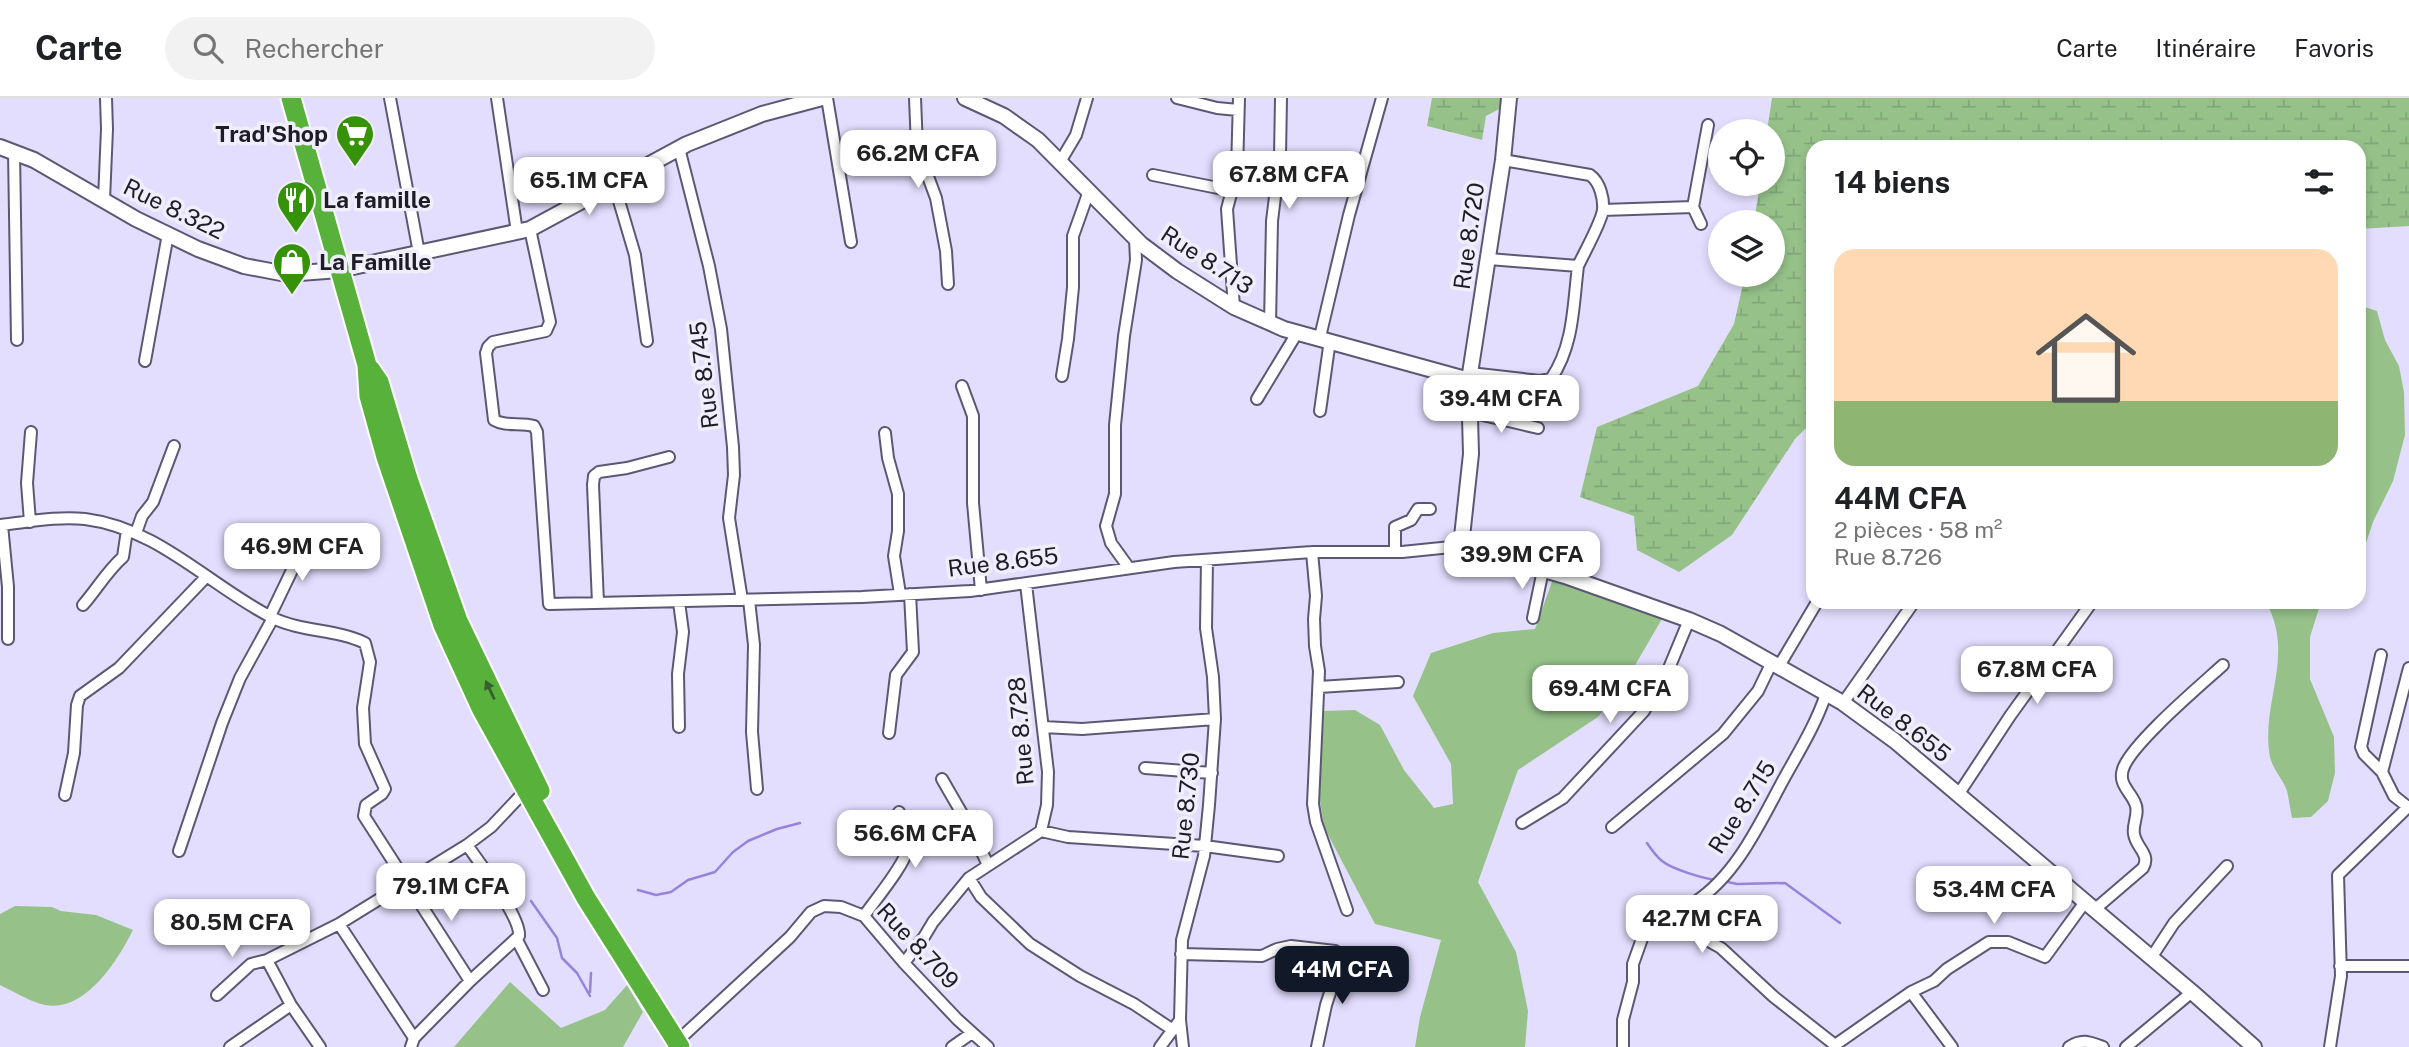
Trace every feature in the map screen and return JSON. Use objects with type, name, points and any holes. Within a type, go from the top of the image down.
[{"type":"highway","points":[[291,98],[367,365],[369,396],[386,457],[443,625],[482,710],[586,898],[686,1043]]},
{"type":"highway","points":[[367,365],[379,382],[408,479],[458,621],[499,709],[535,782],[686,1043]]},
{"type":"main road","points":[[339,270],[523,231],[679,148],[762,114],[824,98]]},
{"type":"main road","name":"Rue 8.713","points":[[965,98],[1004,116],[1038,140],[1135,239],[1177,271],[1234,307],[1297,333],[1469,376]]},
{"type":"main road","name":"Rue 8.720","points":[[1469,376],[1503,160],[1508,98]]},
{"type":"main road","name":"Rue 8.322","points":[[7,149],[34,160],[198,249],[244,266],[291,273],[339,270]]},
{"type":"main road","points":[[1461,546],[1469,473],[1469,376]]},
{"type":"main road","name":"Rue 8.655","points":[[1461,546],[1543,570],[1689,620],[1721,634],[1843,703],[1895,741],[2192,992],[2253,1047]]},
{"type":"street","points":[[104,200],[106,98]]},
{"type":"street","points":[[390,98],[419,253]]},
{"type":"street","points":[[497,98],[523,231]]},
{"type":"street","points":[[824,98],[851,242]]},
{"type":"street","points":[[915,98],[917,147],[937,201],[946,251],[947,284]]},
{"type":"street","points":[[1060,162],[1076,135],[1087,98]]},
{"type":"street","points":[[1177,98],[1238,110]]},
{"type":"street","points":[[1234,307],[1227,209],[1237,171],[1239,98]]},
{"type":"street","points":[[1270,324],[1272,221],[1280,156],[1281,98]]},
{"type":"street","points":[[1320,411],[1325,339],[1349,215],[1382,98]]},
{"type":"street","points":[[1701,224],[1693,206],[1708,125]]},
{"type":"street","name":"Rue 8.745","points":[[679,148],[709,266],[721,329],[733,447],[734,475],[729,518],[754,645],[752,732],[757,789]]},
{"type":"street","points":[[7,149],[17,340]]},
{"type":"street","points":[[1469,376],[1540,381],[1551,379],[1561,365],[1571,336],[1578,266],[1603,210],[1599,185],[1590,175],[1503,160]]},
{"type":"street","points":[[1153,175],[1233,191]]},
{"type":"street","points":[[614,184],[635,255],[647,341]]},
{"type":"street","points":[[1062,376],[1073,287],[1073,236],[1089,191]]},
{"type":"street","points":[[1603,210],[1693,206]]},
{"type":"street","name":"Rue 8.655","points":[[523,231],[549,326],[547,331],[493,342],[486,352],[494,420],[499,423],[527,424],[534,426],[537,432],[549,604],[746,600],[981,590],[1129,568],[1207,560],[1312,552],[1395,552],[1461,546]]},
{"type":"street","points":[[145,361],[168,234]]},
{"type":"street","points":[[1129,568],[1111,544],[1106,526],[1115,495],[1115,425],[1124,336],[1136,260],[1135,239]]},
{"type":"street","points":[[1489,259],[1578,266]]},
{"type":"street","points":[[1257,399],[1297,333]]},
{"type":"street","points":[[962,386],[973,416],[973,503],[981,590]]},
{"type":"street","points":[[1470,412],[1538,428]]},
{"type":"street","points":[[30,432],[27,482],[30,522]]},
{"type":"street","points":[[885,433],[888,458],[898,494],[898,531],[894,556],[905,594],[913,652],[896,675],[889,733]]},
{"type":"street","points":[[83,605],[101,585],[109,569],[123,557],[131,531],[153,502],[174,446]]},
{"type":"street","points":[[598,603],[594,477],[599,472],[669,457]]},
{"type":"street","points":[[1395,552],[1395,527],[1410,520],[1418,509],[1430,509]]},
{"type":"street","points":[[8,639],[8,587],[1,525],[66,518],[85,519],[131,531],[161,546],[271,617],[294,626],[351,637],[365,643],[370,662],[363,708],[365,744],[385,789],[366,805],[364,816],[470,981]]},
{"type":"street","points":[[179,850],[240,678],[308,537]]},
{"type":"street","points":[[1312,552],[1319,687],[1313,804],[1316,822],[1347,910]]},
{"type":"street","name":"Rue 8.730","points":[[1183,1047],[1180,1020],[1182,940],[1199,881],[1205,846],[1215,719],[1213,677],[1206,628],[1207,560]]},
{"type":"street","points":[[1533,618],[1543,570]]},
{"type":"street","points":[[65,795],[74,752],[80,696],[119,668],[206,577]]},
{"type":"street","name":"Rue 8.728","points":[[1026,584],[1048,772],[1047,805],[1041,831]]},
{"type":"street","points":[[679,602],[683,632],[678,674],[679,727]]},
{"type":"street","points":[[1612,827],[1723,734],[1758,691],[1812,609]]},
{"type":"street","points":[[1843,703],[1909,609]]},
{"type":"street","points":[[1958,795],[2010,716],[2087,609]]},
{"type":"street","points":[[1522,823],[1563,798],[1644,711],[1658,692],[1689,620]]},
{"type":"street","points":[[2330,1047],[2339,995],[2337,875],[2409,806],[2388,788],[2382,772],[2364,754],[2361,747],[2381,655]]},
{"type":"street","points":[[1623,1047],[1623,1020],[1633,982],[1633,964],[1649,919],[1657,912],[1695,902],[1697,929],[1703,938],[1721,948],[1774,997],[1834,1046],[1910,992],[1934,981],[1947,969],[1989,942],[2008,942],[2045,957],[2090,906],[2143,868],[2145,856],[2133,835],[2137,809],[2122,780],[2123,769],[2129,757],[2153,731],[2223,665]]},
{"type":"street","points":[[2382,772],[2409,668]]},
{"type":"street","points":[[1319,687],[1398,682]]},
{"type":"street","name":"Rue 8.715","points":[[1695,902],[1705,896],[1749,842],[1796,759],[1826,694]]},
{"type":"street","points":[[1043,727],[1082,729],[1215,719]]},
{"type":"street","points":[[1145,768],[1212,773]]},
{"type":"street","points":[[942,779],[988,865]]},
{"type":"street","points":[[217,995],[251,964],[267,960],[339,924],[467,845],[491,827],[525,791]]},
{"type":"street","points":[[864,916],[901,864],[907,850],[907,835],[899,812]]},
{"type":"street","points":[[904,963],[969,878],[1041,831],[1068,837],[1205,846],[1278,856]]},
{"type":"street","points":[[339,924],[412,1043],[470,981],[517,940],[520,930],[508,906],[467,845]]},
{"type":"street","points":[[2151,958],[2174,923],[2227,866]]},
{"type":"street","points":[[969,878],[981,897],[1030,944],[1080,976],[1134,1004],[1173,1030]]},
{"type":"street","name":"Rue 8.709","points":[[686,1043],[811,912],[824,906],[841,907],[864,916],[904,963],[988,1047]]},
{"type":"street","points":[[517,940],[543,990]]},
{"type":"street","points":[[1181,954],[1262,957],[1277,949],[1291,946],[1335,951],[1340,954],[1341,959],[1326,1005],[1317,1047]]},
{"type":"street","points":[[267,960],[291,1005],[320,1047]]},
{"type":"street","points":[[2340,966],[2409,966]]},
{"type":"street","points":[[1910,992],[1952,1047]]},
{"type":"street","points":[[2126,1047],[2192,992]]},
{"type":"street","points":[[230,1047],[291,1005]]},
{"type":"street","points":[[1160,1047],[1180,1020]]},
{"type":"street","points":[[952,1047],[972,1033]]},
{"type":"street","points":[[2069,1047],[2084,1040],[2103,1047]]},
{"type":"green space","points":[[1432,98],[1520,98],[1486,116],[1482,140],[1427,126]]},
{"type":"green space","points":[[1772,98],[2409,98],[2409,226],[2366,229],[2366,140],[1806,140],[1806,428],[1795,439],[1732,535],[1679,572],[1637,550],[1634,516],[1580,497],[1597,427],[1698,386],[1734,324],[1742,287],[1785,287],[1785,210],[1756,210],[1758,196],[1785,196],[1785,119],[1769,119]]},
{"type":"green space","points":[[2366,307],[2377,311],[2385,340],[2399,366],[2404,392],[2405,435],[2393,481],[2366,543]]},
{"type":"green space","points":[[1553,579],[1666,612],[1627,679],[1598,717],[1518,770],[1478,882],[1516,952],[1528,1011],[1525,1047],[1415,1047],[1420,1017],[1441,940],[1375,924],[1324,827],[1314,763],[1322,711],[1355,710],[1380,725],[1404,770],[1434,808],[1453,804],[1451,764],[1413,696],[1431,653],[1493,633],[1535,629]]},
{"type":"green space","points":[[2269,609],[2319,609],[2310,637],[2310,679],[2334,737],[2335,773],[2328,801],[2311,817],[2292,818],[2287,791],[2270,757],[2269,717],[2278,661],[2274,622]]},
{"type":"green space","points":[[15,906],[52,907],[61,911],[96,915],[133,930],[118,957],[97,984],[71,1002],[56,1006],[41,1004],[0,985],[0,914]]},
{"type":"green space","points":[[510,982],[561,1028],[605,1010],[627,985],[643,1012],[623,1047],[454,1047]]},
{"type":"waterway","points":[[638,890],[656,895],[671,892],[688,880],[715,872],[733,852],[748,841],[800,823]]},
{"type":"waterway","points":[[1647,843],[1667,864],[1688,873],[1717,880]]},
{"type":"waterway","points":[[1723,881],[1737,884],[1785,883],[1840,923]]},
{"type":"waterway","points":[[531,901],[557,938],[562,958],[577,973],[590,996]]},
{"type":"waterway","points":[[590,992],[591,973]]},
{"type":"place","name":"Trad'Shop","points":[[355,168]]},
{"type":"place","name":"La famille","points":[[296,234]]},
{"type":"place","name":"La Famille","points":[[292,296]]}]
